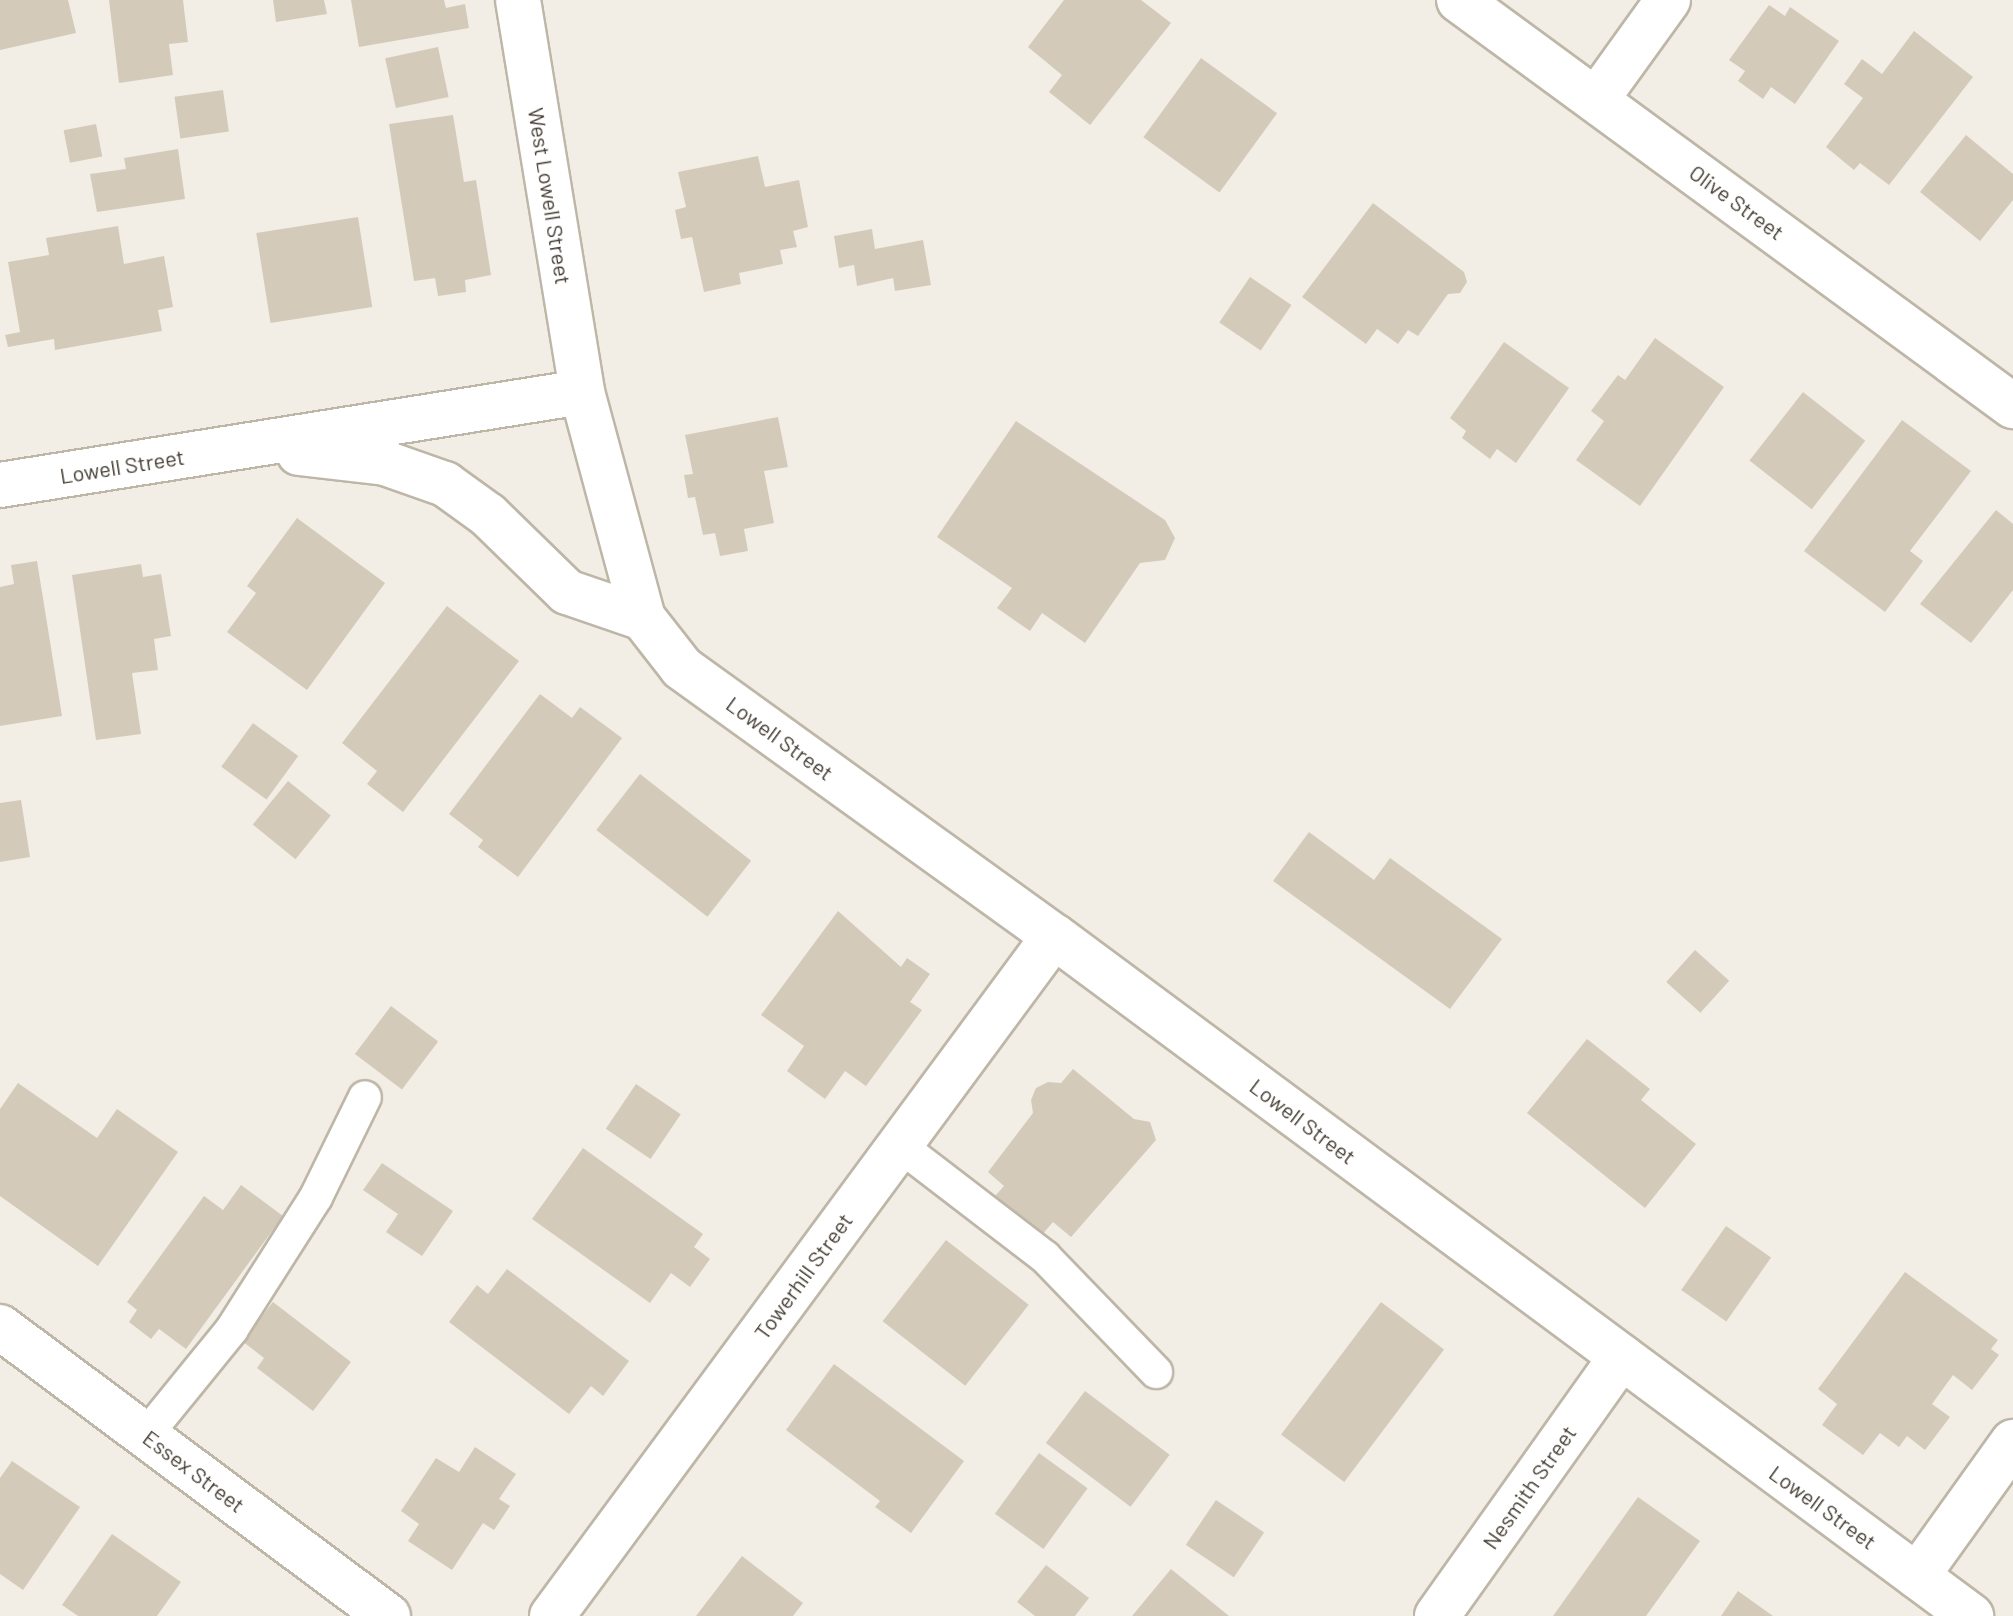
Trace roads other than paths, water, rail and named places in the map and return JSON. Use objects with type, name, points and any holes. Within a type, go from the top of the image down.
[{"type":"street","name":"West Lowell Street","points":[[518,0],[582,392]]},
{"type":"street","name":"Olive Street","points":[[1459,0],[2013,406]]},
{"type":"street","points":[[1596,100],[1668,0]]},
{"type":"street","name":"Lowell Street","points":[[0,485],[582,392],[643,618],[682,668],[1054,936],[1971,1616]]},
{"type":"street","name":"Lowell Street","points":[[244,447],[385,463],[445,484],[488,515],[567,592],[643,618]]},
{"type":"street","name":"Towerhill Street","points":[[552,1616],[1054,936]]},
{"type":"street","name":"Essex Street","points":[[0,1327],[388,1616]]},
{"type":"street","name":"Nesmith Street","points":[[1437,1616],[1621,1357]]},
{"type":"street","points":[[1917,1576],[2013,1442]]},
{"type":"lane","points":[[146,1435],[232,1329],[316,1197],[365,1097]]},
{"type":"lane","points":[[899,1145],[1045,1257],[1156,1372]]}]
